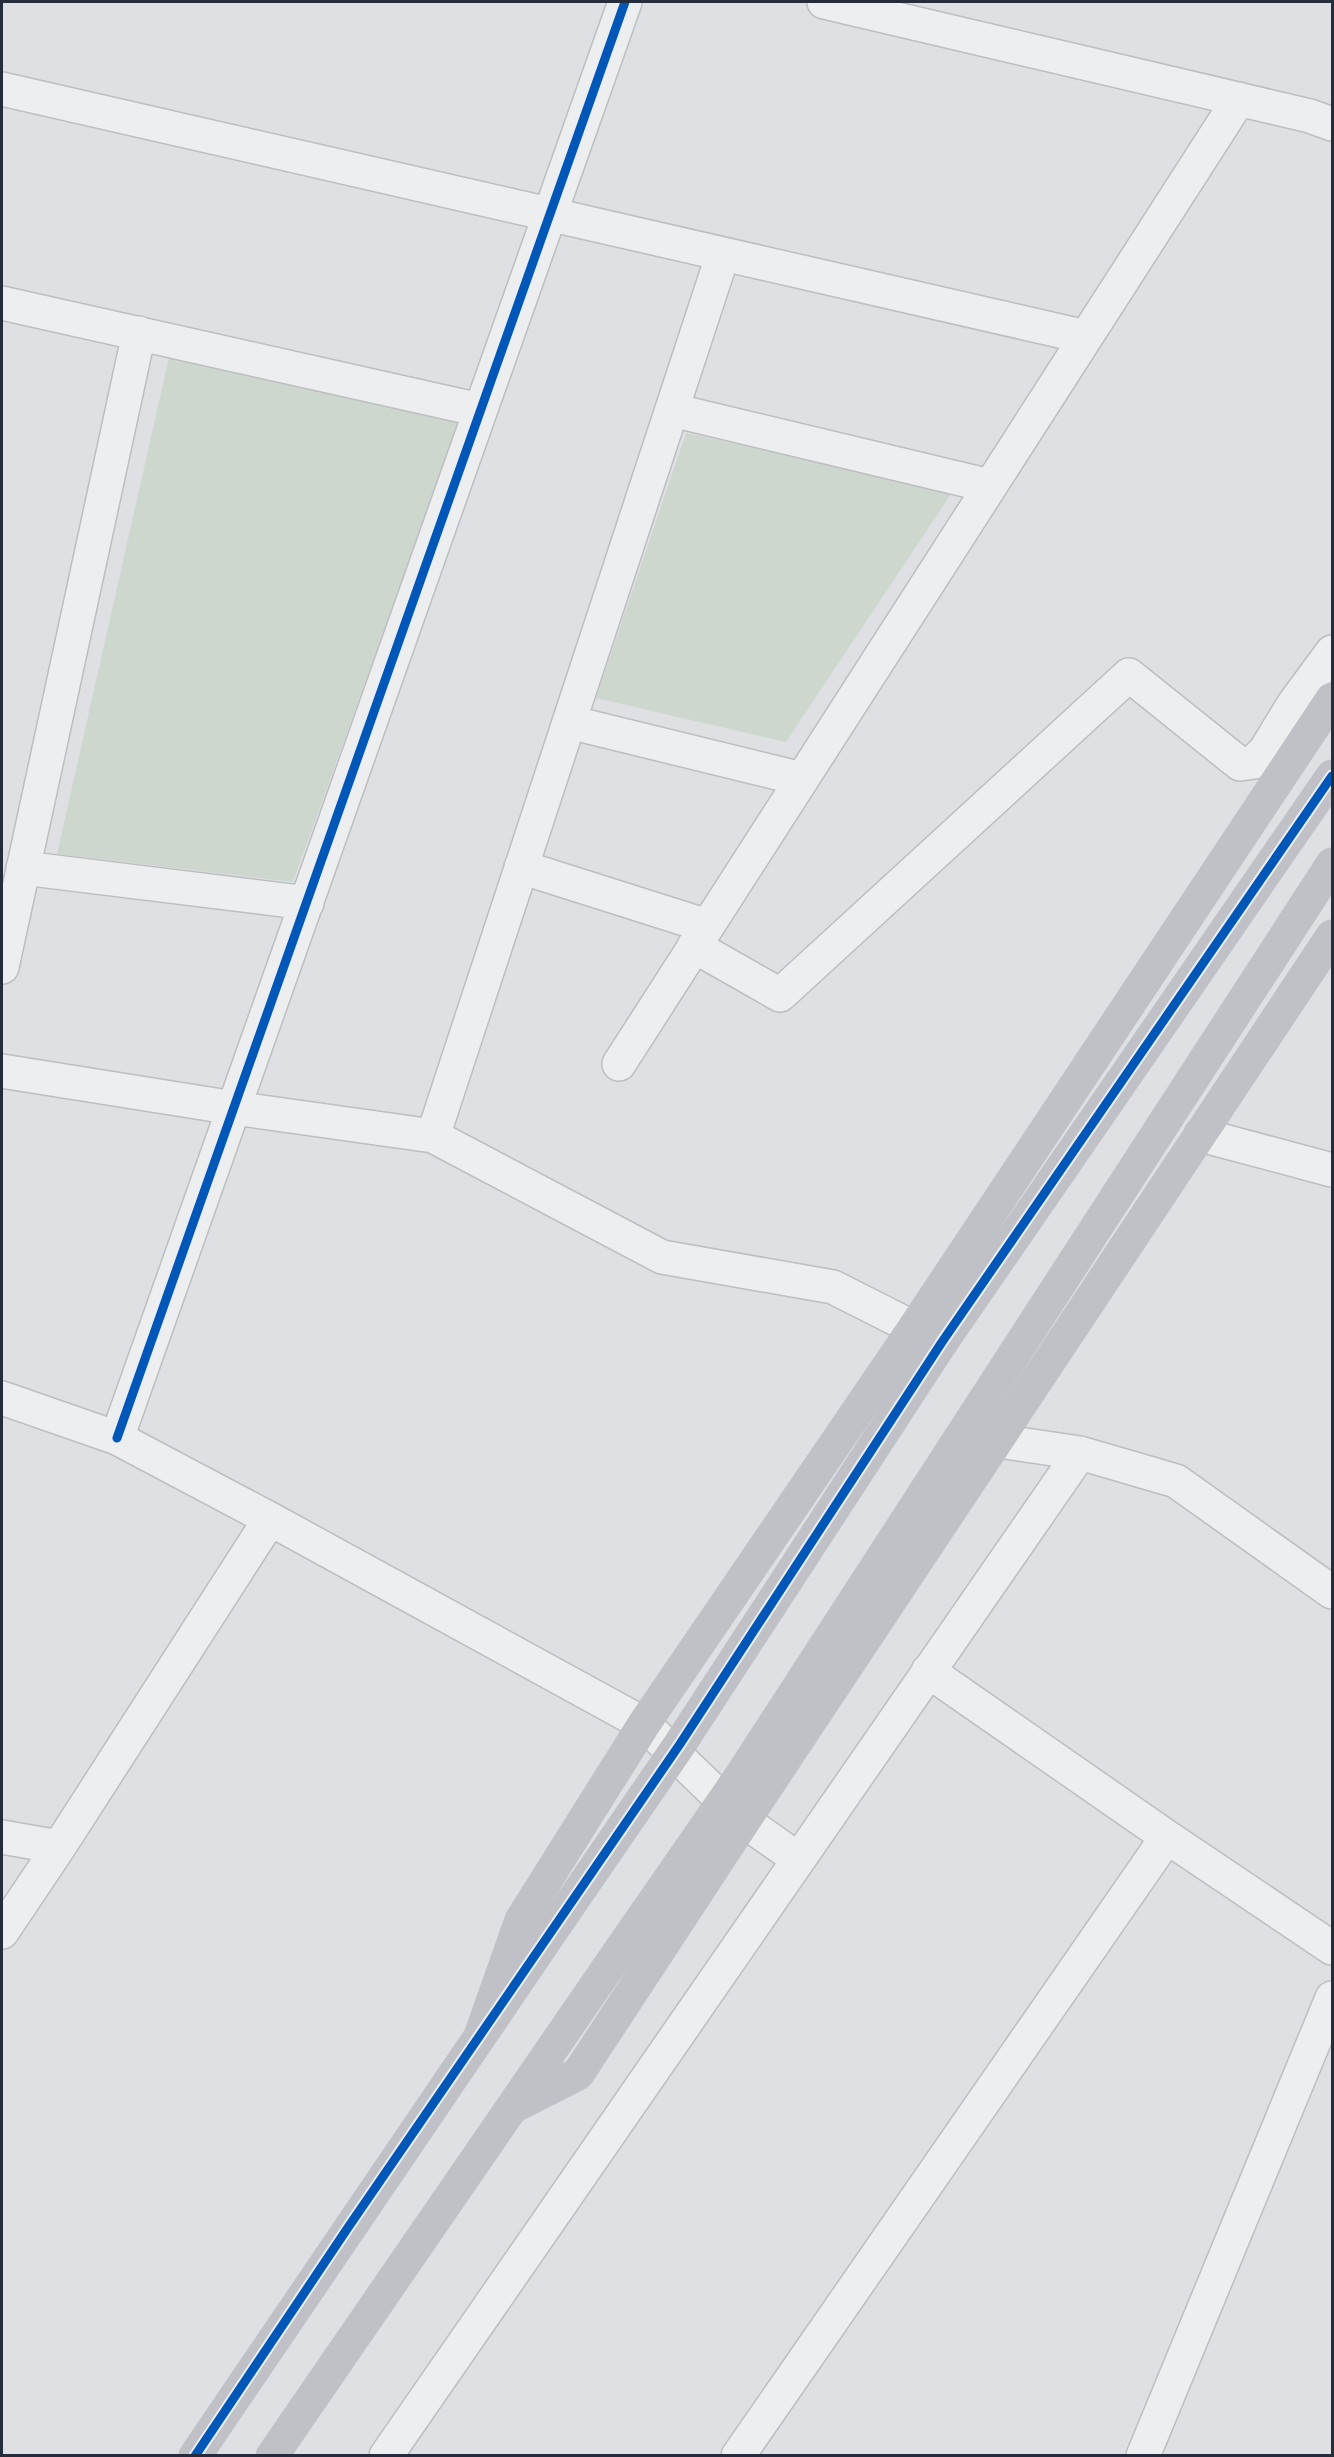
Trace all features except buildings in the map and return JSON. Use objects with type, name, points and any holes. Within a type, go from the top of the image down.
[{"type":"street","points":[[117,1438],[625,2]]},
{"type":"street","points":[[824,2],[1310,116],[1332,124]]},
{"type":"street","points":[[2,89],[1086,337]]},
{"type":"street","points":[[619,1064],[1239,99]]},
{"type":"street","points":[[433,1136],[723,254]]},
{"type":"street","points":[[2,303],[480,410]]},
{"type":"street","points":[[2,967],[139,333]]},
{"type":"street","points":[[672,410],[990,486]]},
{"type":"street","points":[[521,867],[700,936],[780,995],[1129,675],[1240,764],[1254,762],[1264,751],[1293,705],[1332,651]]},
{"type":"street","points":[[480,2036],[521,1920],[644,1724],[1320,742],[1332,699]]},
{"type":"street","points":[[569,722],[802,779]]},
{"type":"street","points":[[195,2456],[680,1744],[942,1342],[1332,776]]},
{"type":"street","points":[[272,2456],[744,1771],[1332,864]]},
{"type":"street","points":[[23,868],[307,903]]},
{"type":"street","points":[[513,2107],[579,2074],[744,1821],[1332,936]]},
{"type":"street","points":[[2,1071],[234,1108],[433,1136],[662,1257],[833,1287],[915,1328]]},
{"type":"street","points":[[1201,1135],[1332,1170]]},
{"type":"street","points":[[2,1398],[117,1438],[644,1724],[744,1821],[798,1859]]},
{"type":"street","points":[[998,1441],[1080,1453],[1176,1481],[1332,1592]]},
{"type":"street","points":[[386,2456],[1080,1453]]},
{"type":"street","points":[[2,1932],[270,1519]]},
{"type":"street","points":[[928,1671],[1332,1948]]},
{"type":"street","points":[[2,1837],[59,1847]]},
{"type":"street","points":[[738,2456],[1167,1837]]},
{"type":"street","points":[[1143,2456],[1332,1998]]},
{"type":"shaded area","points":[[172,344],[464,409],[293,882],[57,854]]},
{"type":"shaded area","points":[[686,433],[953,491],[786,742],[596,698]]},
{"type":"cycle path","points":[[117,1438],[625,2]]},
{"type":"cycle path","points":[[195,2456],[347,2229],[680,1744],[942,1342],[1332,776]]}]
